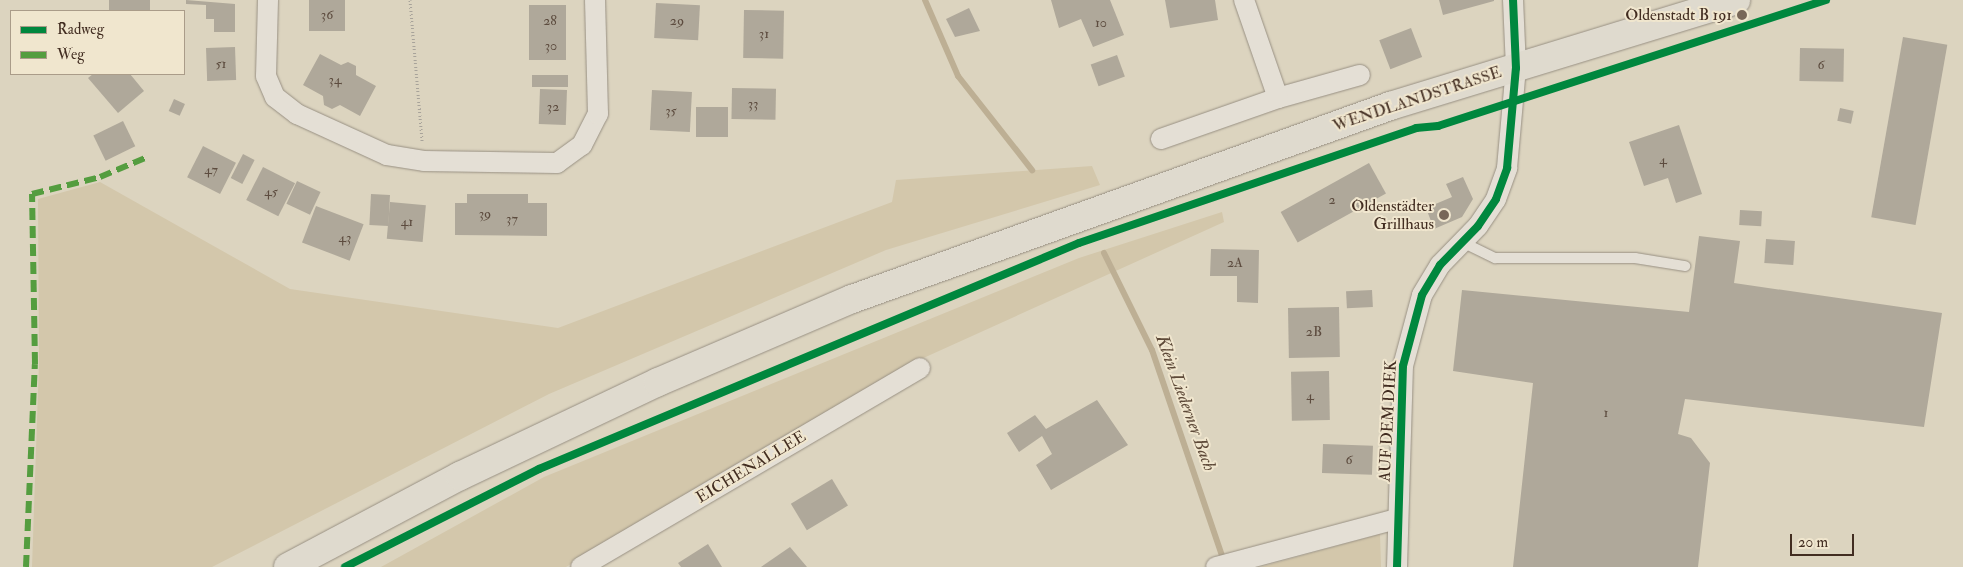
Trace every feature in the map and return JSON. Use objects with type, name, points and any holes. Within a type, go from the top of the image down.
[{"type":"main road","name":"WENDLANDSTRASSE","points":[[288,567],[460,476],[658,382],[852,299],[1101,206],[1516,68],[1736,0]]},
{"type":"street","points":[[268,0],[266,76],[275,97],[340,137],[387,155],[424,161],[557,162],[582,145],[598,114],[595,0]]},
{"type":"street","points":[[1244,0],[1278,98]]},
{"type":"street","name":"AUF DEM DIEK","points":[[1397,567],[1403,366],[1422,295],[1440,264],[1462,242],[1496,199],[1507,168],[1516,68],[1513,0]]},
{"type":"street","points":[[1161,139],[1278,98],[1360,75]]},
{"type":"street","name":"EICHENALLEE","points":[[581,567],[920,368]]},
{"type":"street","points":[[1216,567],[1397,519]]},
{"type":"lane","points":[[1462,242],[1495,258],[1616,257],[1684,266]]},
{"type":"path","points":[[410,0],[424,161]]},
{"type":"shaded area","points":[[1092,166],[1100,185],[886,250],[549,394],[212,567],[32,567],[39,362],[38,199],[100,182],[290,289],[558,328],[892,202],[896,180]]},
{"type":"shaded area","points":[[1222,212],[1224,222],[919,360],[566,567],[381,567],[544,477],[1079,258]]},
{"type":"shaded area","points":[[1380,534],[1381,567],[1260,567]]},
{"type":"building","points":[[109,0],[150,0],[150,10],[109,10]]},
{"type":"building","points":[[186,0],[235,4],[235,32],[214,32],[214,19],[206,19],[206,5],[186,4]]},
{"type":"building","points":[[309,0],[345,0],[345,31],[309,31]]},
{"type":"building","points":[[1051,0],[1110,0],[1124,35],[1093,47],[1081,19],[1059,28]]},
{"type":"building","points":[[1165,0],[1215,0],[1218,20],[1170,28]]},
{"type":"building","points":[[1439,0],[1494,0],[1494,1],[1443,15]]},
{"type":"building","points":[[656,3],[700,5],[698,40],[654,38]]},
{"type":"building","points":[[529,5],[566,5],[566,60],[529,60]]},
{"type":"building","points":[[969,8],[980,31],[955,37],[946,19]]},
{"type":"building","points":[[744,10],[784,11],[783,59],[743,58]]},
{"type":"building","points":[[1411,28],[1422,57],[1390,69],[1379,40]]},
{"type":"building","points":[[1903,37],[1947,45],[1916,225],[1871,217]]},
{"type":"building","points":[[235,47],[236,80],[207,81],[206,48]]},
{"type":"building","points":[[1800,48],[1844,49],[1843,82],[1799,81]]},
{"type":"building","points":[[320,54],[341,65],[348,62],[356,66],[356,75],[376,86],[360,116],[340,105],[332,109],[324,105],[323,96],[303,85]]},
{"type":"building","points":[[1117,55],[1125,77],[1099,86],[1091,65]]},
{"type":"building","points":[[92,75],[131,75],[144,91],[118,113],[88,78]]},
{"type":"building","points":[[532,75],[568,75],[568,87],[532,87]]},
{"type":"building","points":[[732,88],[776,89],[775,120],[731,119]]},
{"type":"building","points":[[540,89],[567,90],[566,125],[539,124]]},
{"type":"building","points":[[652,90],[692,92],[690,132],[650,130]]},
{"type":"building","points":[[174,99],[185,104],[180,116],[169,111]]},
{"type":"building","points":[[696,107],[728,107],[728,137],[696,137]]},
{"type":"building","points":[[1840,108],[1854,111],[1851,124],[1837,121]]},
{"type":"building","points":[[123,121],[135,146],[106,161],[93,135]]},
{"type":"building","points":[[1679,125],[1702,194],[1676,203],[1668,178],[1644,186],[1629,142]]},
{"type":"building","points":[[203,146],[236,163],[220,194],[187,177]]},
{"type":"building","points":[[243,154],[255,160],[242,184],[231,178]]},
{"type":"building","points":[[1369,163],[1386,194],[1298,243],[1281,212]]},
{"type":"building","points":[[263,167],[295,183],[278,216],[246,200]]},
{"type":"building","points":[[1463,177],[1473,199],[1462,217],[1434,229],[1426,208],[1452,197],[1446,184]]},
{"type":"building","points":[[297,181],[321,192],[310,215],[286,204]]},
{"type":"building","points":[[371,194],[390,195],[388,226],[369,225]]},
{"type":"building","points":[[467,194],[528,194],[528,203],[547,203],[547,236],[455,235],[455,203],[467,203]]},
{"type":"building","points":[[390,202],[426,205],[423,242],[387,239]]},
{"type":"building","points":[[316,206],[364,224],[350,261],[302,242]]},
{"type":"building","points":[[1740,210],[1762,211],[1761,226],[1739,225]]},
{"type":"building","points":[[1699,236],[1740,241],[1734,283],[1942,313],[1924,427],[1685,399],[1678,434],[1691,438],[1710,463],[1698,567],[1513,567],[1533,383],[1453,371],[1462,290],[1689,312]]},
{"type":"building","points":[[1766,239],[1795,241],[1793,265],[1764,263]]},
{"type":"building","points":[[1211,249],[1259,250],[1258,303],[1237,302],[1237,276],[1210,276]]},
{"type":"building","points":[[1372,290],[1373,307],[1347,308],[1346,291]]},
{"type":"building","points":[[1339,307],[1340,357],[1289,358],[1288,308]]},
{"type":"building","points":[[1329,371],[1330,420],[1292,421],[1291,372]]},
{"type":"building","points":[[1097,400],[1128,445],[1051,490],[1036,465],[1052,454],[1042,436],[1019,452],[1007,433],[1035,415],[1046,429]]},
{"type":"building","points":[[1323,444],[1373,446],[1372,475],[1322,473]]},
{"type":"building","points":[[832,479],[848,506],[807,530],[791,504]]},
{"type":"building","points":[[708,544],[722,567],[681,567],[678,563]]},
{"type":"building","points":[[790,547],[807,567],[761,567]]},
{"type":"waterway","name":"Klein Liederner Bach","points":[[925,0],[958,76],[1032,170]]},
{"type":"waterway","name":"Klein Liederner Bach","points":[[1104,253],[1152,350],[1224,561]]},
{"type":"marked path","points":[[26,567],[35,364],[32,194],[100,177],[145,158]]},
{"type":"cycle path","points":[[1397,567],[1403,366],[1422,295],[1440,265],[1478,226],[1496,199],[1507,168],[1516,68],[1513,0]]},
{"type":"cycle path","points":[[345,567],[539,469],[1079,243],[1416,128],[1438,126],[1826,0]]},
{"type":"place","name":"Oldenstadt B 191","points":[[1742,15]]},
{"type":"place","name":"Oldenstädter Grillhaus","points":[[1444,215]]}]
